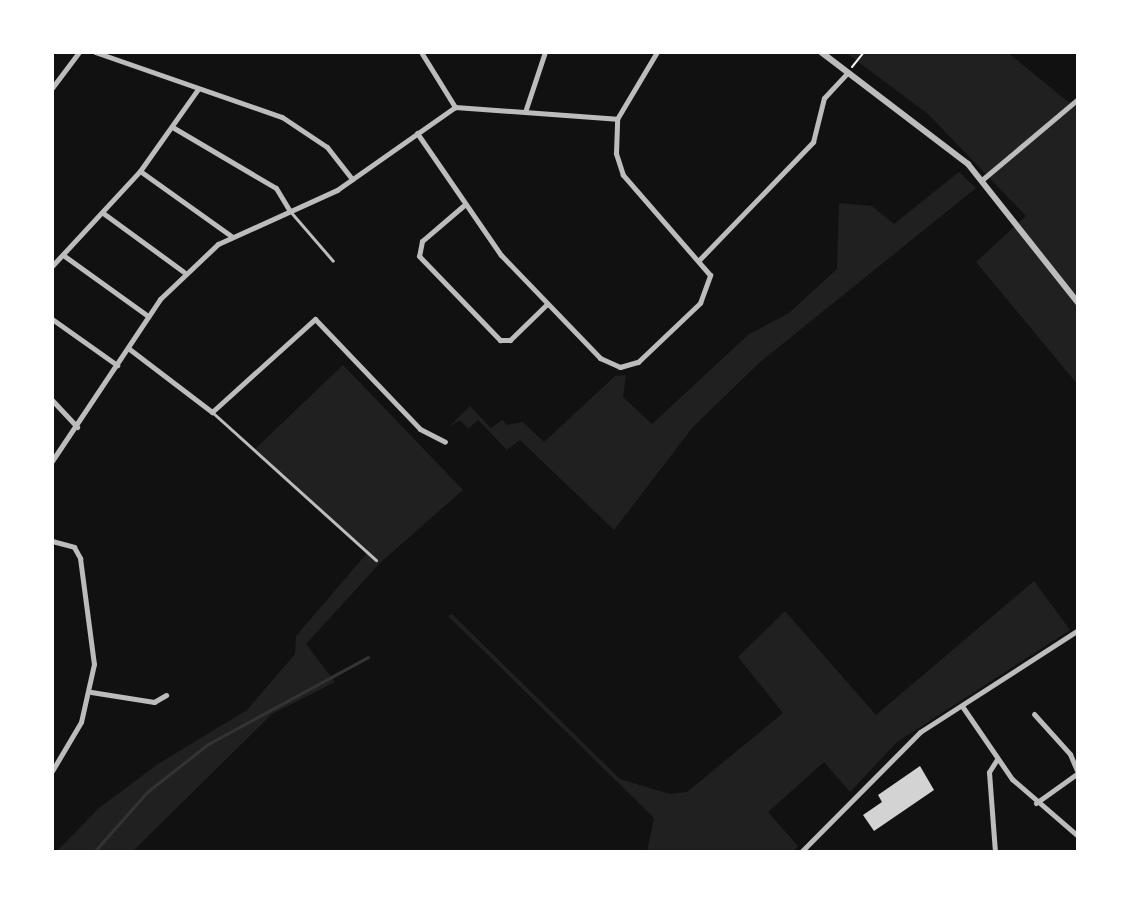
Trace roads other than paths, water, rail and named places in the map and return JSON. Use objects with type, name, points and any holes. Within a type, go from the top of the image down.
[{"type":"street","points":[[52,88],[79,52]]},
{"type":"street","points":[[95,52],[300,127],[327,147],[352,179]]},
{"type":"street","points":[[421,52],[455,107]]},
{"type":"street","points":[[526,109],[545,52]]},
{"type":"street","points":[[417,133],[463,206],[547,304],[600,358],[610,365],[630,365],[704,297],[710,275],[700,259],[623,175],[616,153],[617,119],[657,52]]},
{"type":"street","points":[[821,52],[983,179],[1078,303]]},
{"type":"street","points":[[700,259],[813,142],[824,98],[848,72]]},
{"type":"street","points":[[52,266],[140,171],[174,128],[198,89]]},
{"type":"street","points":[[983,179],[1078,99]]},
{"type":"street","points":[[52,461],[148,316],[184,272],[231,236],[352,179],[455,107],[526,109],[617,119]]},
{"type":"street","points":[[174,128],[276,188],[289,210]]},
{"type":"street","points":[[140,171],[231,236]]},
{"type":"street","points":[[463,206],[422,241],[419,256],[500,340],[510,340],[547,304]]},
{"type":"street","points":[[103,213],[184,272]]},
{"type":"street","points":[[63,255],[148,316]]},
{"type":"street","points":[[52,319],[117,365]]},
{"type":"street","points":[[128,348],[212,412],[315,319],[420,429],[445,442]]},
{"type":"street","points":[[52,400],[77,427]]},
{"type":"street","points":[[52,541],[74,547],[80,558],[93,638],[91,692],[52,771]]},
{"type":"street","points":[[801,852],[892,755],[1078,630]]},
{"type":"street","points":[[91,692],[154,702],[166,695]]},
{"type":"street","points":[[962,706],[997,759],[1036,803],[1078,836]]},
{"type":"street","points":[[1034,714],[1070,754],[1078,773],[1036,803]]},
{"type":"street","points":[[995,852],[989,772],[997,759]]},
{"type":"lane","points":[[289,210],[333,261]]},
{"type":"lane","points":[[212,412],[376,560]]},
{"type":"waterway","points":[[94,852],[147,792],[208,744],[368,657]]}]
